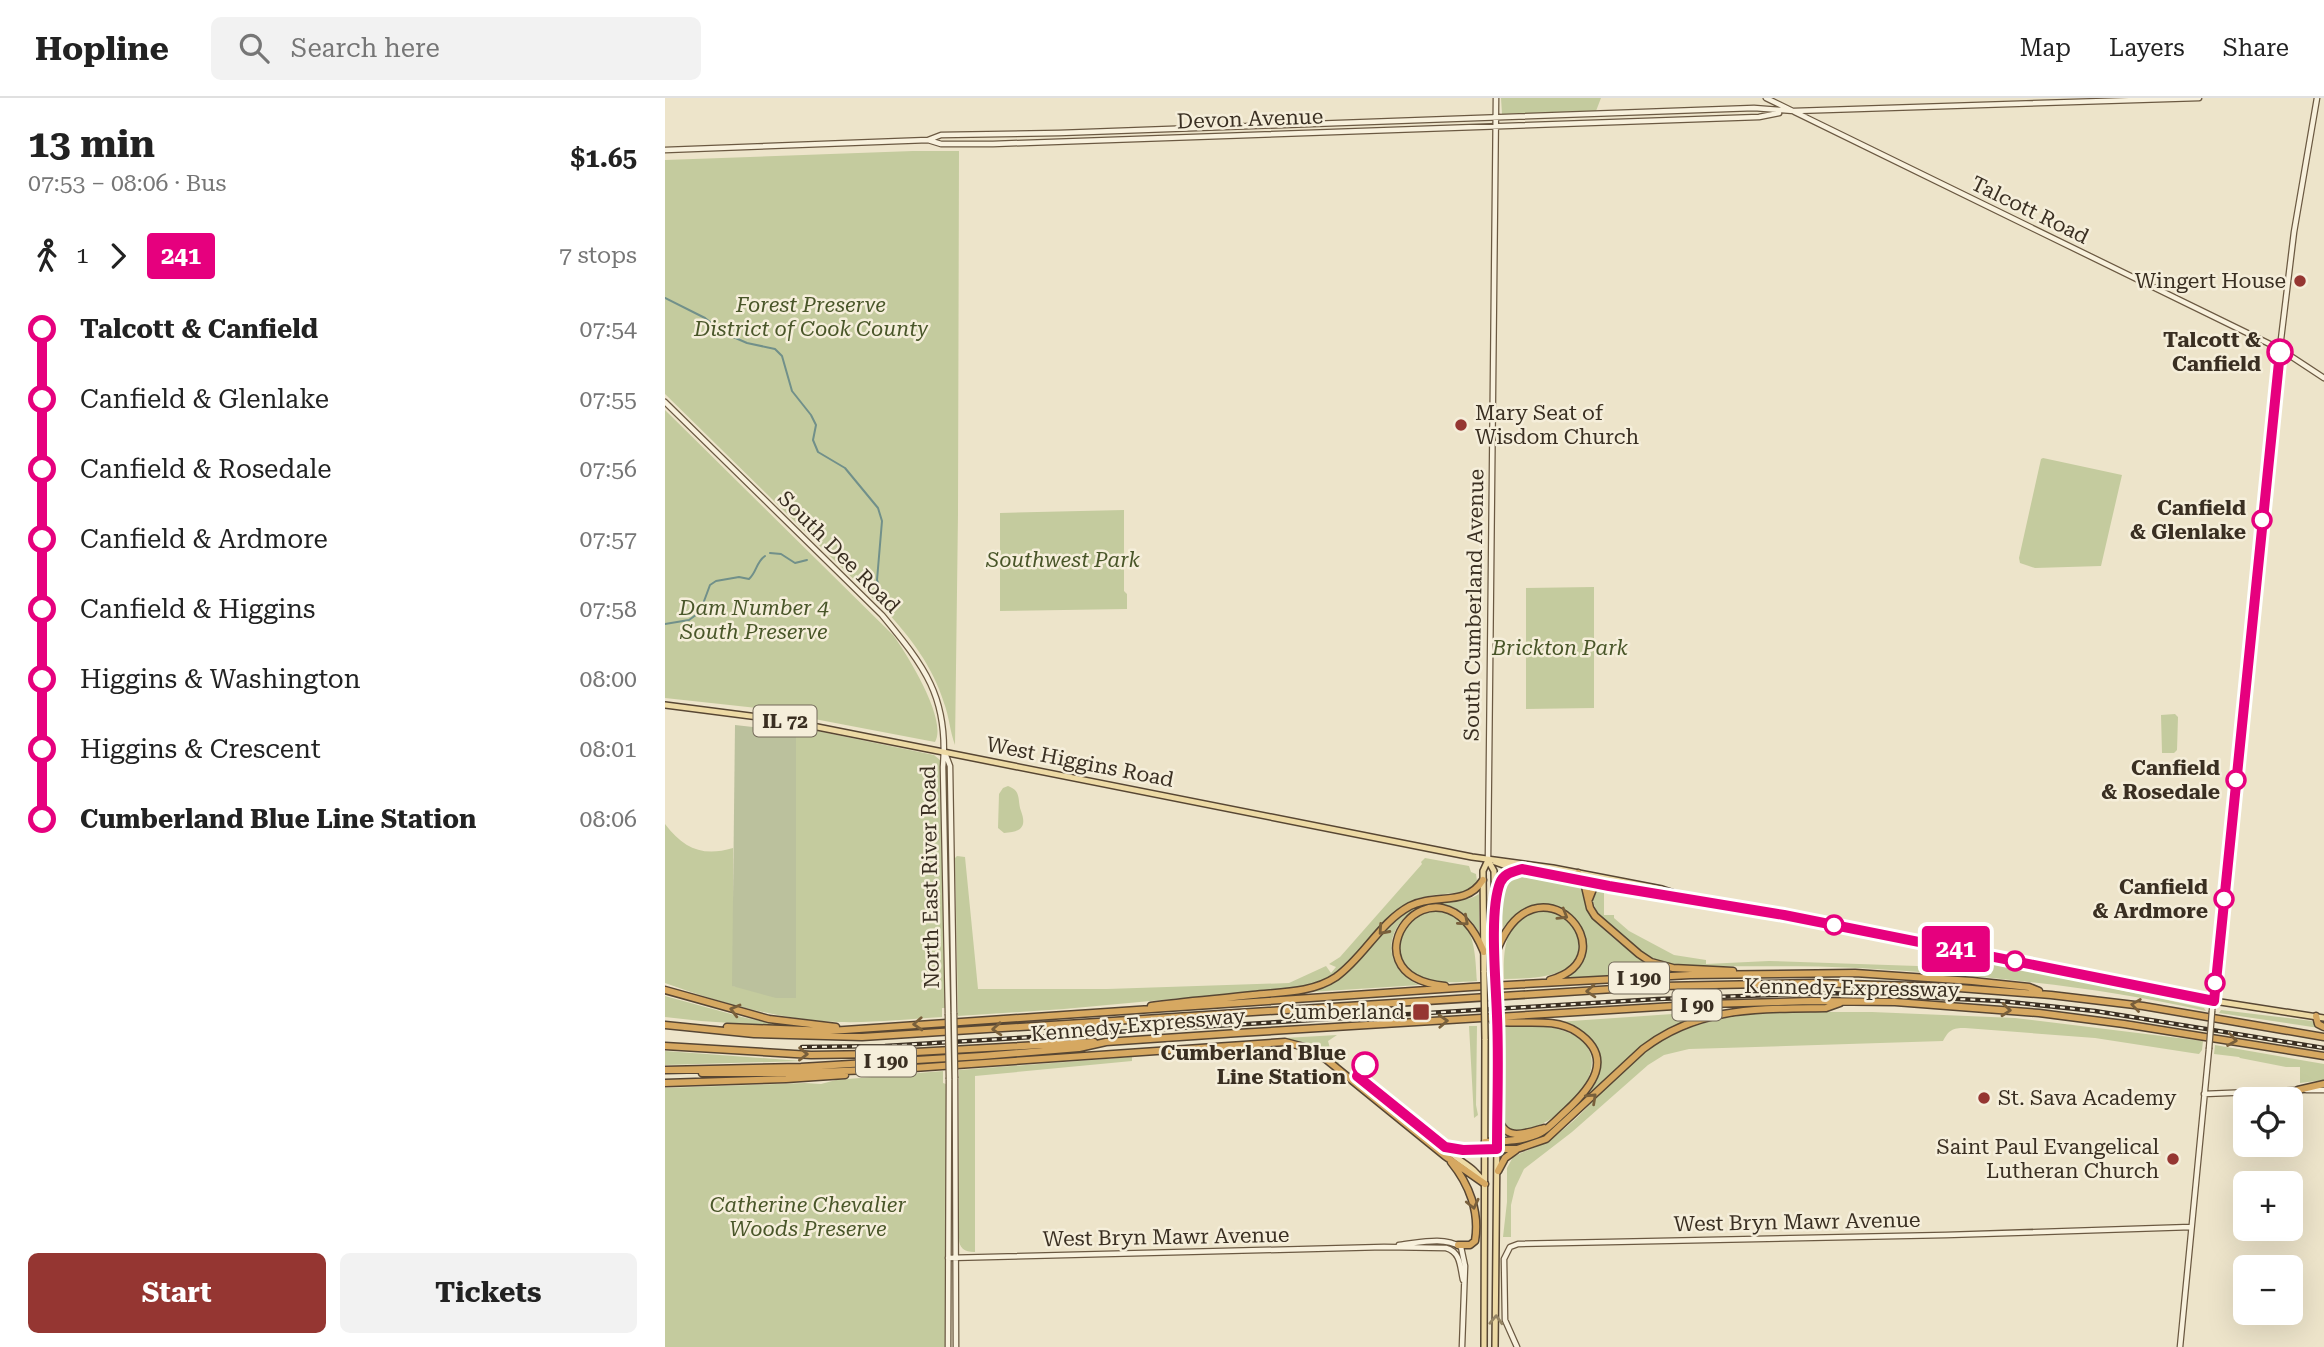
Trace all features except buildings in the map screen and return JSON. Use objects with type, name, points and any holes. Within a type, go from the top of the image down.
[{"type":"highway","points":[[1578,873],[1584,882],[1592,912],[1651,962],[1673,968],[1749,973]]},
{"type":"highway","points":[[1108,1012],[1314,988],[1330,981],[1348,967],[1401,911],[1429,899],[1469,895],[1483,880]]},
{"type":"highway","points":[[1588,901],[1598,884]]},
{"type":"highway","points":[[1471,987],[1428,984],[1413,978],[1398,960],[1398,934],[1405,921],[1415,914],[1429,908],[1442,908],[1454,912],[1470,925],[1484,952]]},
{"type":"highway","points":[[1496,953],[1505,931],[1521,914],[1532,908],[1559,911],[1569,917],[1577,925],[1581,936],[1579,960],[1564,975],[1529,984]]},
{"type":"highway","name":"I 190","points":[[665,990],[790,1023],[870,1027],[1471,987],[1749,973],[1855,973],[1914,977],[2029,987],[2051,995]]},
{"type":"highway","name":"I 90","points":[[665,1025],[766,1035],[862,1037],[1634,988],[1872,984],[1946,986],[2051,995],[2143,1006],[2324,1037]]},
{"type":"highway","points":[[1497,1171],[1506,1157],[1517,1149],[1538,1143],[1553,1134],[1643,1049],[1687,1023],[1724,1013],[1826,1008],[1846,1001]]},
{"type":"highway","name":"Kennedy Expressway","points":[[665,1071],[982,1056],[1079,1048],[1106,1042],[1707,1004],[1846,1001],[1960,1006],[2079,1018],[2324,1056]]},
{"type":"highway","points":[[2320,1017],[2318,1024],[2324,1027]]},
{"type":"highway","points":[[1481,1018],[1506,1023],[1532,1022],[1564,1026],[1575,1031],[1592,1047],[1597,1063],[1587,1091],[1549,1126],[1529,1138],[1485,1146]]},
{"type":"highway","points":[[701,1029],[719,1027],[815,1031],[870,1027]]},
{"type":"highway","name":"I 90","points":[[665,1043],[735,1051],[811,1055],[1106,1042]]},
{"type":"highway","points":[[665,1083],[804,1078],[1285,1042],[1308,1048],[1322,1056],[1485,1185]]},
{"type":"highway","points":[[665,1071],[788,1073],[899,1069]]},
{"type":"highway","points":[[2303,1089],[2324,1087]]},
{"type":"highway","points":[[1498,1115],[1500,1125],[1510,1133],[1522,1133],[1549,1126]]},
{"type":"highway","points":[[1497,1145],[1517,1149]]},
{"type":"highway","points":[[1445,1156],[1463,1178],[1474,1205],[1475,1241],[1470,1245],[1458,1245]]},
{"type":"main road","name":"West Higgins Road","points":[[665,705],[772,719],[944,751],[1488,860],[1509,867],[1584,882],[1692,898],[2214,1001],[2320,1017]]},
{"type":"main road","name":"West Higgins Road","points":[[1488,860],[1578,873],[1692,898]]},
{"type":"main road","points":[[1484,1347],[1483,871],[1488,860]]},
{"type":"main road","points":[[1488,860],[1494,871],[1498,1038],[1495,1347]]},
{"type":"main road","points":[[1495,905],[1501,881],[1511,872],[1522,869]]},
{"type":"main road","points":[[1445,1147],[1458,1160],[1477,1171],[1485,1185]]},
{"type":"street","name":"South Cumberland Avenue","points":[[1488,860],[1496,98]]},
{"type":"street","name":"Talcott Road","points":[[1766,98],[2280,349],[2324,378]]},
{"type":"street","name":"Devon Avenue","points":[[928,141],[941,135],[1754,108],[1794,111],[2199,98]]},
{"type":"street","points":[[2180,1347],[2273,408],[2294,232],[2317,98]]},
{"type":"street","name":"Devon Avenue","points":[[665,150],[928,141],[941,144],[993,144],[1496,127],[1759,117],[1784,111]]},
{"type":"street","name":"South Dee Road","points":[[665,402],[882,615],[912,651],[936,698],[945,736],[944,751]]},
{"type":"street","name":"North East River Road","points":[[944,751],[957,1257],[956,1347]]},
{"type":"street","name":"North East River Road","points":[[949,1347],[952,1078]]},
{"type":"street","points":[[2204,1094],[2233,1093]]},
{"type":"street","name":"West Bryn Mawr Avenue","points":[[1517,1347],[1505,1320],[1504,1259],[1510,1247],[1518,1244],[2191,1227]]},
{"type":"street","name":"West Bryn Mawr Avenue","points":[[1384,1247],[1440,1241],[1458,1245],[1464,1252],[1462,1347]]},
{"type":"street","name":"West Bryn Mawr Avenue","points":[[948,1258],[1384,1247],[1450,1249],[1458,1256],[1463,1280]]},
{"type":"green space","points":[[1501,98],[1601,98],[1596,111],[1502,114]]},
{"type":"green space","name":"Forest Preserve District of Cook County","points":[[959,151],[955,745],[946,708],[934,677],[904,632],[886,611],[665,394],[665,160]]},
{"type":"green space","name":"Dam Number 4 South Preserve","points":[[665,410],[893,635],[916,671],[931,703],[938,732],[935,742],[757,708],[665,698]]},
{"type":"green space","points":[[2043,458],[2122,475],[2101,566],[2035,568],[2020,563]]},
{"type":"green space","name":"Southwest Park","points":[[1124,510],[1124,591],[1127,594],[1127,609],[1000,611],[1000,513]]},
{"type":"green space","name":"Brickton Park","points":[[1594,587],[1594,708],[1526,709],[1526,588]]},
{"type":"green space","points":[[2175,714],[2178,717],[2177,750],[2174,753],[2162,753],[2161,715]]},
{"type":"green space","points":[[735,725],[796,732],[796,998],[776,998],[732,986]]},
{"type":"green space","points":[[788,725],[934,755],[940,760],[945,1008],[942,1008],[942,1017],[852,1022],[817,1021],[729,1004],[665,983],[665,824],[679,840],[695,849],[712,852],[733,848],[733,986],[796,998],[796,733],[785,730]]},
{"type":"green space","points":[[1008,786],[1017,793],[1023,825],[1018,830],[1004,833],[998,828],[999,794]]},
{"type":"green space","points":[[957,856],[965,857],[978,989],[1107,989],[1289,983],[1326,966],[1331,973],[1336,967],[1329,964],[1340,957],[1425,858],[1469,866],[1471,872],[1476,874],[1477,881],[1473,889],[1409,902],[1389,917],[1348,964],[1326,979],[1303,987],[958,1016]]},
{"type":"green space","points":[[1516,876],[1583,887],[1588,912],[1602,928],[1641,959],[1673,972],[1566,978],[1580,962],[1585,945],[1582,929],[1572,915],[1558,906],[1540,904],[1521,911],[1503,928],[1503,891]]},
{"type":"green space","points":[[1604,892],[1604,915],[1614,915],[1629,931],[1674,955],[1706,960],[1706,964],[1769,961],[1976,968],[1979,960],[2204,1008],[2206,1011],[2120,994],[1946,974],[1859,968],[1689,966],[1668,963],[1656,960],[1637,949],[1615,932],[1593,902],[1592,893]]},
{"type":"green space","points":[[1479,894],[1479,932],[1461,912],[1441,904],[1422,907],[1405,917],[1395,932],[1392,950],[1399,969],[1419,985],[1310,992],[1350,969],[1395,921],[1410,910],[1427,904],[1471,898]]},
{"type":"green space","points":[[1543,910],[1559,915],[1576,932],[1579,947],[1575,961],[1560,972],[1537,977],[1504,979],[1506,945],[1514,926],[1530,914]]},
{"type":"green space","points":[[1428,911],[1455,916],[1463,923],[1473,943],[1477,981],[1430,981],[1416,976],[1402,960],[1402,935],[1413,921]]},
{"type":"green space","points":[[665,996],[742,1017],[788,1027],[665,1017]]},
{"type":"green space","points":[[2221,1010],[2312,1021],[2319,1028],[2219,1013]]},
{"type":"green space","points":[[1716,1011],[1695,1017],[1659,1034],[1629,1057],[1585,1099],[1597,1080],[1599,1059],[1590,1044],[1557,1022]]},
{"type":"green space","points":[[1872,1012],[2015,1018],[2203,1041],[2199,1054],[2095,1038],[1961,1028],[1951,1030],[1943,1041],[1689,1049],[1664,1055],[1648,1065],[1572,1132],[1524,1169],[1511,1205],[1511,1237],[1503,1237],[1507,1168],[1513,1157],[1555,1136],[1633,1062],[1671,1036],[1697,1025],[1754,1014]]},
{"type":"green space","points":[[1469,1026],[1477,1026],[1478,1115],[1474,1118]]},
{"type":"green space","points":[[1504,1026],[1542,1026],[1564,1031],[1584,1043],[1592,1058],[1589,1075],[1580,1093],[1546,1122],[1527,1129],[1509,1129],[1503,1119]]},
{"type":"green space","points":[[1337,1035],[1328,1041],[1331,1052],[1338,1056],[1339,1065],[1314,1047],[1285,1038]]},
{"type":"green space","points":[[2215,1045],[2324,1064],[2324,1080],[2300,1083],[2300,1067],[2214,1054]]},
{"type":"green space","points":[[665,1051],[802,1061],[665,1065]]},
{"type":"green space","points":[[1132,1057],[1132,1061],[975,1076],[975,1252],[963,1249],[959,1238],[959,1070]]},
{"type":"green space","name":"Catherine Chevalier Woods Preserve","points":[[943,1071],[943,1083],[946,1084],[946,1347],[665,1347],[665,1088],[821,1084],[836,1080]]},
{"type":"waterway","points":[[665,298],[705,318],[724,333],[747,343],[775,349],[782,356],[792,391],[816,425],[813,440],[818,452],[845,468],[878,508],[882,521],[877,580],[882,593],[891,603]]},
{"type":"waterway","points":[[770,553],[781,554],[795,563],[807,560]]},
{"type":"waterway","points":[[665,624],[689,620],[700,612],[710,585],[716,581],[739,577],[749,579],[765,556]]},
{"type":"railway","points":[[802,1047],[885,1046],[1658,999],[1830,993],[2000,1001],[2095,1011],[2324,1048]]},
{"type":"bus line","name":"241","points":[[1365,1065],[1357,1076],[1445,1147],[1463,1150],[1497,1149],[1495,905],[1504,877],[1522,869],[1784,915],[2214,1001],[2280,352]]},
{"type":"place","name":"Wingert House","points":[[2300,281]]},
{"type":"place","name":"Talcott & Canfield","points":[[2280,352]]},
{"type":"place","name":"Mary Seat of Wisdom Church","points":[[1461,425]]},
{"type":"place","name":"Canfield & Glenlake","points":[[2262,520]]},
{"type":"place","name":"Canfield & Rosedale","points":[[2236,780]]},
{"type":"place","name":"Canfield & Ardmore","points":[[2224,899]]},
{"type":"place","name":"Cumberland","points":[[1421,1012]]},
{"type":"place","name":"Cumberland Blue Line Station","points":[[1365,1065]]},
{"type":"place","name":"St. Sava Academy","points":[[1984,1098]]},
{"type":"place","name":"Saint Paul Evangelical Lutheran Church","points":[[2173,1159]]}]
